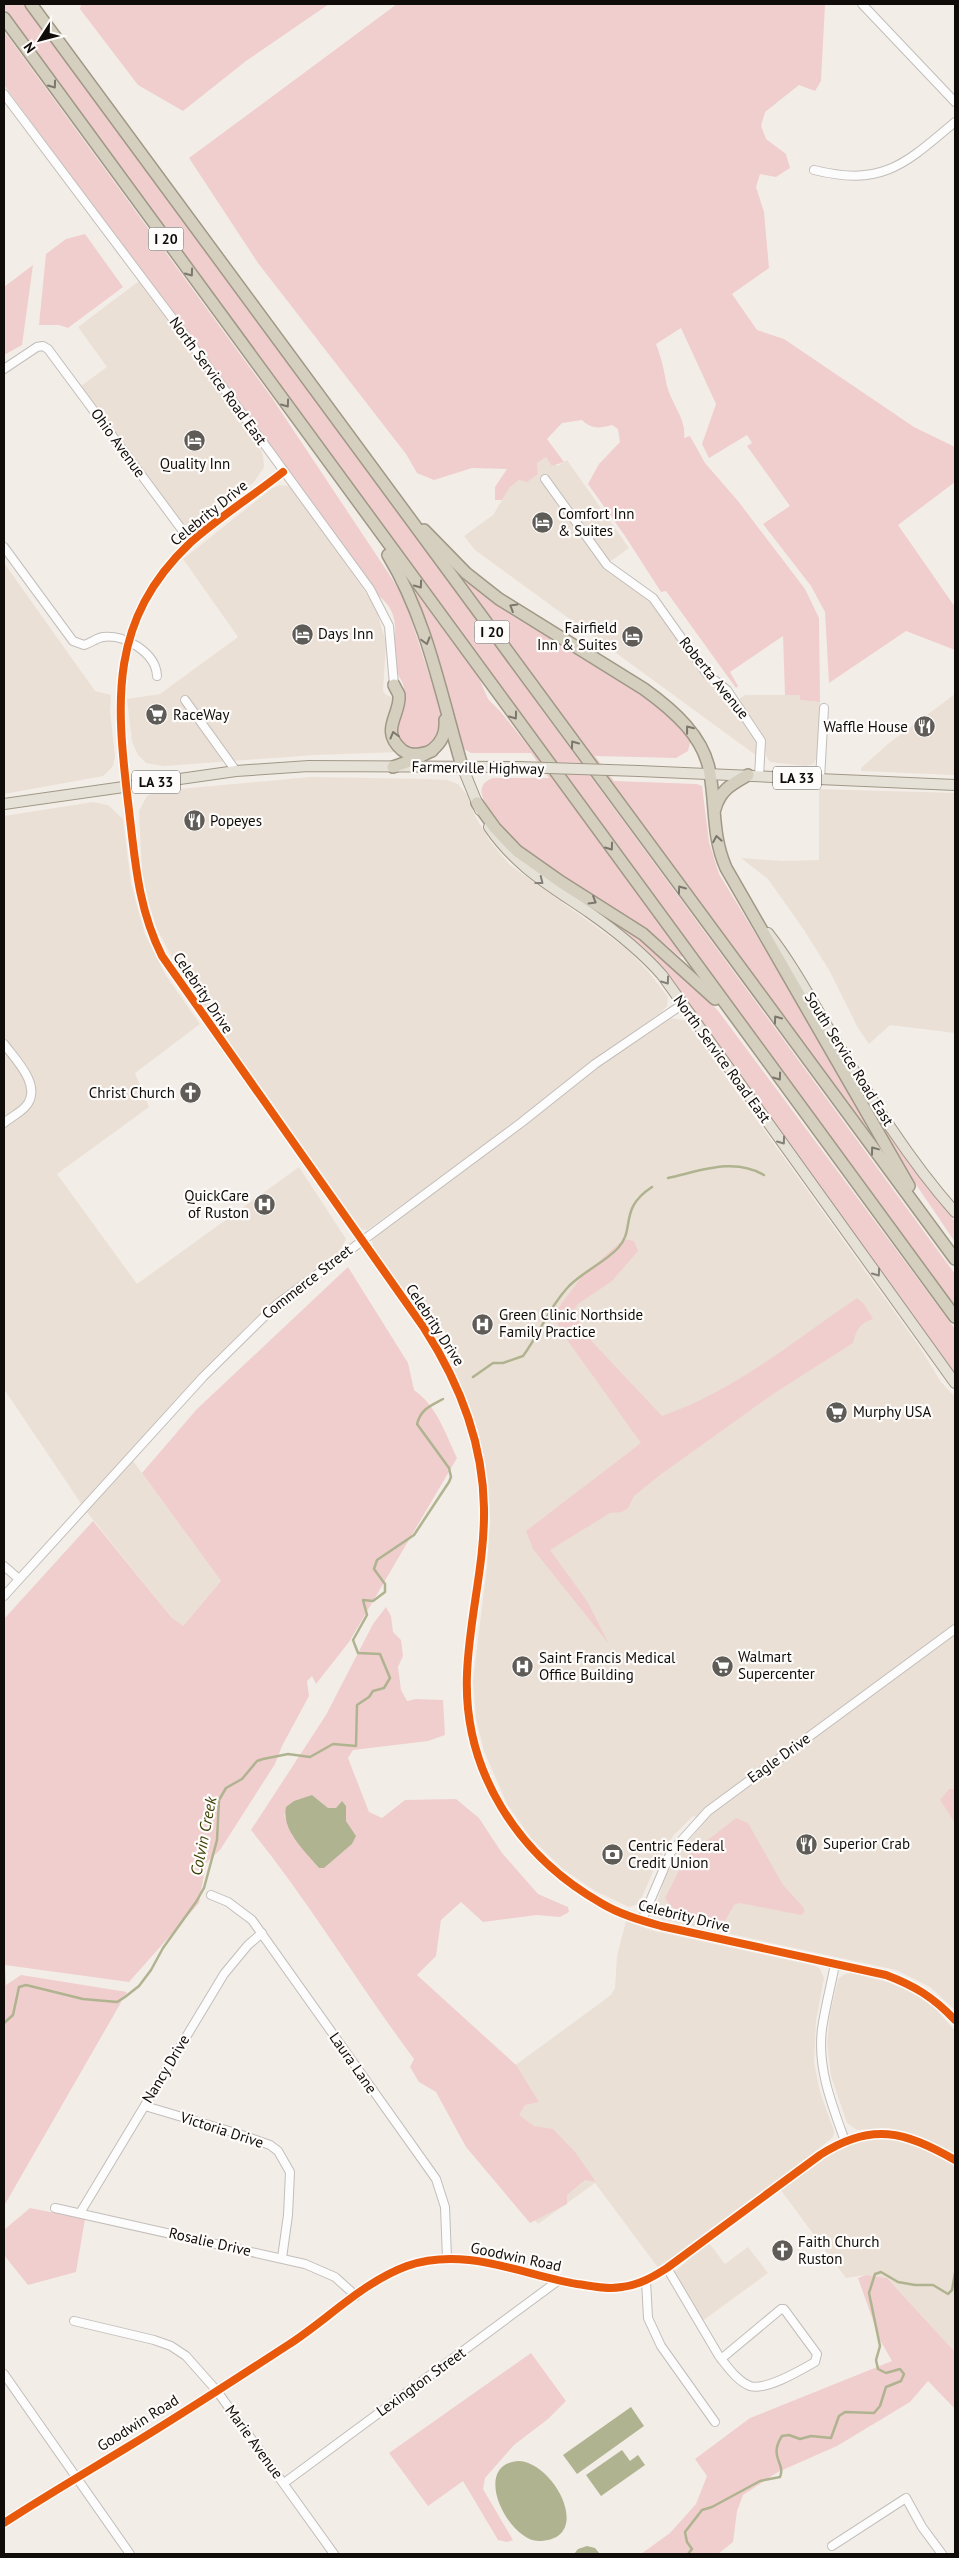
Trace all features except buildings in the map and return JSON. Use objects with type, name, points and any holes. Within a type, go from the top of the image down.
[{"type":"highway","name":"I 20","points":[[31,4],[314,386],[402,511],[955,1259]]},
{"type":"highway","name":"I 20","points":[[4,18],[955,1317]]},
{"type":"highway","points":[[328,461],[406,586],[420,620],[462,766]]},
{"type":"highway","points":[[402,511],[466,573],[499,599],[610,666],[660,700],[690,730],[699,744],[710,773],[716,841],[720,855],[746,904],[936,1233]]},
{"type":"highway","points":[[394,685],[399,696],[393,721],[394,740],[401,749],[411,754],[432,751]]},
{"type":"highway","points":[[393,767],[432,751],[443,740],[445,733],[444,704]]},
{"type":"highway","points":[[714,813],[720,795],[726,788],[753,776]]},
{"type":"highway","points":[[478,803],[495,828],[517,851],[561,882],[644,934],[735,1018]]},
{"type":"main road","name":"Farmerville Highway","points":[[4,804],[236,771],[309,766],[518,767],[710,773],[955,785]]},
{"type":"main road","name":"North Service Road East","points":[[462,766],[494,834],[521,866],[548,887],[624,938],[652,964],[683,1004],[955,1383]]},
{"type":"main road","name":"South Service Road East","points":[[746,904],[784,954],[852,1068],[914,1161],[955,1212]]},
{"type":"street","points":[[862,4],[955,102]]},
{"type":"street","name":"North Service Road East","points":[[4,94],[173,319],[370,589],[389,626],[394,685]]},
{"type":"street","points":[[814,170],[834,175],[874,176],[909,161],[955,122]]},
{"type":"street","name":"Ohio Avenue","points":[[4,368],[29,351],[43,346],[53,355],[191,542]]},
{"type":"street","name":"Celebrity Drive","points":[[283,472],[191,542],[170,564],[149,593],[128,642],[121,677],[120,707],[126,786],[138,882],[145,918],[162,956],[436,1347],[453,1379],[474,1435],[481,1471],[484,1538],[467,1673],[468,1708],[474,1746],[484,1776],[500,1807],[514,1827],[544,1862],[576,1888],[602,1904],[642,1920],[886,1975],[916,1987],[936,2001],[955,2020]]},
{"type":"street","name":"Roberta Avenue","points":[[545,479],[607,565],[644,589],[653,598],[707,674],[727,690],[761,741],[753,776]]},
{"type":"street","points":[[4,547],[61,626],[78,644],[84,645],[103,637],[128,642],[141,648],[156,667],[157,676]]},
{"type":"street","points":[[185,700],[236,771]]},
{"type":"street","points":[[820,779],[824,708]]},
{"type":"street","name":"Commerce Street","points":[[4,1596],[242,1336],[285,1296],[522,1122],[595,1064],[683,1004]]},
{"type":"street","points":[[4,1044],[28,1078],[31,1088],[29,1101],[4,1123]]},
{"type":"street","points":[[4,1566],[19,1579]]},
{"type":"street","name":"Eagle Drive","points":[[642,1920],[671,1852],[708,1811],[955,1629]]},
{"type":"street","name":"Laura Lane","points":[[212,1895],[245,1912],[262,1933],[370,2088],[436,2178],[445,2207],[446,2258]]},
{"type":"street","name":"Nancy Drive","points":[[80,2213],[224,1974],[248,1945],[262,1933]]},
{"type":"street","points":[[835,1964],[822,2029],[821,2051],[824,2075],[845,2141]]},
{"type":"street","name":"Victoria Drive","points":[[145,2106],[239,2134],[270,2145],[278,2151],[290,2172],[288,2215],[282,2258]]},
{"type":"street","name":"Goodwin Road","points":[[4,2523],[303,2336],[356,2296],[387,2276],[407,2266],[446,2258],[477,2260],[559,2280],[602,2288],[620,2288],[646,2280],[667,2268],[820,2155],[845,2141],[869,2133],[887,2133],[919,2142],[955,2160]]},
{"type":"street","name":"Rosalie Drive","points":[[54,2208],[282,2258],[320,2269],[348,2288],[356,2296]]},
{"type":"street","points":[[667,2268],[721,2359],[742,2381],[751,2386],[760,2387],[815,2362],[817,2354],[784,2309],[780,2309],[721,2359]]},
{"type":"street","name":"Lexington Street","points":[[284,2483],[559,2280]]},
{"type":"street","points":[[646,2280],[648,2318],[661,2346],[715,2422]]},
{"type":"street","name":"Marie Avenue","points":[[74,2321],[171,2346],[186,2356],[216,2391],[334,2554]]},
{"type":"street","points":[[4,2374],[130,2554]]},
{"type":"street","points":[[832,2546],[906,2498],[922,2527],[942,2554]]},
{"type":"shaded area","points":[[4,4],[25,4],[955,1274],[955,1306],[4,8]]},
{"type":"shaded area","points":[[81,4],[329,4],[246,61],[183,111],[138,85],[80,9]]},
{"type":"shaded area","points":[[397,4],[825,4],[821,81],[815,91],[799,85],[765,112],[761,126],[766,139],[786,154],[790,168],[776,177],[760,174],[756,187],[764,212],[769,268],[732,294],[757,330],[784,339],[914,427],[955,447],[955,482],[898,525],[955,607],[955,650],[906,631],[829,683],[825,612],[811,586],[763,524],[790,506],[747,446],[752,443],[747,435],[709,458],[702,444],[716,404],[681,328],[656,344],[669,392],[681,418],[684,438],[690,436],[705,463],[738,501],[805,589],[819,618],[820,702],[800,700],[799,695],[785,695],[783,636],[730,672],[738,686],[736,688],[666,591],[661,592],[625,536],[588,484],[599,464],[620,442],[618,429],[612,425],[596,427],[582,420],[562,423],[547,439],[564,462],[552,466],[546,457],[537,463],[538,474],[527,482],[519,480],[510,487],[502,500],[495,500],[495,487],[507,469],[472,468],[434,480],[417,473],[406,454],[258,263],[189,158]]},
{"type":"shaded area","points":[[4,31],[272,398],[404,598],[440,708],[442,708],[443,725],[432,746],[414,752],[395,737],[404,688],[395,666],[395,628],[391,611],[4,85]]},
{"type":"shaded area","points":[[85,234],[123,287],[68,328],[59,325],[39,325],[46,254],[66,239]]},
{"type":"shaded area","points":[[33,265],[22,345],[4,355],[4,287]]},
{"type":"shaded area","points":[[139,281],[259,445],[263,455],[264,467],[254,482],[194,529],[183,524],[81,386],[107,367],[78,327]]},
{"type":"shaded area","points":[[546,457],[558,466],[567,460],[629,548],[604,566],[643,593],[658,610],[704,676],[725,695],[754,735],[758,745],[757,756],[475,550],[464,536],[493,515],[510,487],[519,480],[538,474],[537,463]]},
{"type":"shaded area","points":[[280,485],[288,486],[292,489],[375,606],[386,642],[383,691],[386,695],[395,698],[398,752],[314,755],[164,766],[146,763],[138,755],[132,742],[127,699],[160,694],[238,637],[183,559],[271,489]]},
{"type":"shaded area","points":[[4,563],[95,691],[111,695],[110,711],[115,756],[113,766],[103,776],[4,794]]},
{"type":"shaded area","points":[[457,572],[625,681],[669,713],[691,739],[688,751],[676,758],[595,756],[614,781],[697,784],[702,786],[709,842],[719,874],[820,1040],[867,1125],[865,1125],[821,1069]]},
{"type":"shaded area","points":[[416,593],[479,678],[488,699],[532,751],[683,956],[680,957],[638,924],[556,874],[537,860],[519,845],[488,808],[483,799],[482,787],[493,778],[549,778],[531,753],[471,753],[461,747],[413,595]]},
{"type":"shaded area","points":[[955,694],[955,775],[861,771],[861,768],[888,744]]},
{"type":"shaded area","points":[[745,695],[799,695],[800,700],[820,702],[820,746],[814,764],[806,766],[770,762],[766,756],[762,734],[738,700]]},
{"type":"shaded area","points":[[311,777],[447,780],[458,784],[468,796],[475,816],[490,841],[510,865],[627,949],[648,971],[668,997],[667,1006],[661,1013],[601,1055],[500,1134],[367,1230],[358,1229],[353,1223],[178,969],[157,929],[142,872],[139,811],[147,796],[157,791]]},
{"type":"shaded area","points":[[819,789],[955,793],[955,1033],[890,1025],[869,1044],[858,1028],[829,970],[804,930],[768,879],[741,858],[782,861],[819,860]]},
{"type":"shaded area","points":[[93,802],[108,805],[123,819],[131,884],[145,934],[165,974],[200,1024],[135,1073],[149,1107],[57,1174],[137,1284],[299,1167],[346,1239],[340,1251],[293,1286],[248,1325],[128,1454],[221,1581],[182,1627],[172,1618],[86,1511],[4,1389],[4,816]]},
{"type":"shaded area","points":[[590,906],[631,929],[708,999],[719,1012],[955,1329],[955,1374],[673,981],[645,949]]},
{"type":"shaded area","points":[[670,1018],[685,1020],[919,1346],[941,1382],[955,1397],[955,2010],[930,1987],[896,1970],[661,1919],[655,1909],[665,1877],[678,1854],[701,1826],[694,1815],[673,1836],[655,1867],[639,1904],[629,1907],[595,1891],[563,1869],[531,1838],[507,1804],[484,1751],[476,1719],[473,1681],[487,1566],[490,1521],[484,1458],[478,1430],[448,1358],[373,1250],[372,1240],[376,1234],[504,1140],[603,1062]]},
{"type":"shaded area","points":[[854,1080],[892,1138],[955,1222],[955,1242],[894,1152]]},
{"type":"shaded area","points":[[624,1239],[634,1241],[638,1251],[612,1281],[578,1304],[574,1310],[583,1332],[662,1416],[688,1406],[739,1379],[857,1298],[864,1304],[873,1319],[859,1328],[853,1343],[773,1394],[660,1475],[634,1496],[628,1508],[622,1512],[610,1513],[550,1550],[587,1601],[609,1644],[533,1549],[526,1531],[641,1443],[560,1330],[554,1314],[582,1276]]},
{"type":"shaded area","points":[[348,1267],[408,1363],[414,1390],[422,1396],[435,1412],[457,1458],[349,1642],[316,1684],[312,1676],[307,1681],[309,1696],[282,1746],[275,1764],[220,1850],[206,1863],[199,1903],[129,1982],[5,1965],[6,1985],[21,1975],[127,1992],[4,2206],[4,1619],[93,1521],[172,1618],[183,1626],[221,1581],[142,1473],[197,1409]]},
{"type":"shaded area","points":[[386,1607],[391,1616],[393,1632],[401,1640],[403,1656],[398,1667],[401,1690],[407,1701],[416,1699],[443,1700],[445,1735],[428,1741],[353,1750],[348,1758],[369,1812],[382,1818],[405,1800],[456,1799],[479,1818],[502,1853],[538,1894],[568,1907],[569,1912],[560,1917],[537,1915],[483,1922],[461,1902],[441,1920],[436,1956],[417,1975],[516,2065],[539,2102],[525,2105],[519,2115],[534,2126],[553,2129],[575,2152],[596,2182],[585,2180],[567,2195],[567,2204],[530,2223],[466,2147],[436,2092],[419,2082],[410,2067],[414,2059],[314,1915],[251,1830],[326,1715],[373,1624]],"holes":[[[312,1795],[328,1808],[336,1808],[342,1801],[346,1821],[355,1836],[352,1844],[324,1868],[319,1868],[292,1835],[284,1815]]]},
{"type":"shaded area","points":[[949,1789],[955,1789],[955,1823],[940,1800]]},
{"type":"shaded area","points":[[312,1795],[328,1808],[336,1808],[342,1801],[346,1806],[346,1821],[356,1836],[352,1844],[324,1868],[319,1868],[295,1840],[285,1816],[286,1807],[294,1801]]},
{"type":"shaded area","points":[[736,1818],[748,1823],[783,1885],[804,1908],[804,1913],[801,1915],[740,1903],[734,1905],[724,1923],[691,1917],[669,1904],[665,1898],[686,1857]]},
{"type":"shaded area","points":[[626,1921],[654,1931],[816,1966],[820,1969],[824,1978],[816,2021],[814,2062],[820,2092],[834,2131],[833,2137],[788,2174],[659,2269],[595,2183],[538,2224],[453,2111],[611,1995],[615,1988],[617,1956]]},
{"type":"shaded area","points":[[850,1973],[888,1982],[910,1991],[935,2008],[955,2031],[955,2155],[906,2132],[888,2128],[857,2130],[847,2123],[831,2076],[827,2043],[830,2014],[838,1979]]},
{"type":"shaded area","points":[[869,2138],[906,2140],[922,2146],[955,2164],[955,2352],[887,2278],[866,2275],[846,2278],[780,2189],[842,2147]]},
{"type":"shaded area","points":[[30,2208],[85,2219],[76,2272],[28,2285],[4,2255],[4,2230]]},
{"type":"shaded area","points":[[709,2243],[725,2264],[748,2247],[768,2273],[701,2322],[675,2271]]},
{"type":"shaded area","points":[[866,2275],[887,2278],[955,2352],[955,2409],[928,2381],[910,2402],[837,2446],[778,2472],[743,2495],[737,2511],[733,2542],[718,2554],[641,2554],[670,2533],[696,2504],[707,2476],[695,2459],[750,2418],[892,2361],[880,2340],[858,2278]]},
{"type":"shaded area","points":[[531,2353],[566,2401],[548,2419],[514,2445],[485,2478],[483,2489],[513,2540],[507,2542],[498,2540],[463,2481],[428,2506],[389,2453]]},
{"type":"shaded area","points":[[631,2407],[644,2426],[577,2474],[563,2455]]},
{"type":"shaded area","points":[[622,2450],[630,2461],[638,2455],[645,2465],[601,2496],[586,2475]]},
{"type":"shaded area","points":[[519,2461],[532,2465],[545,2474],[556,2487],[563,2501],[567,2515],[565,2528],[556,2537],[540,2541],[528,2538],[517,2530],[499,2503],[495,2488],[497,2475],[504,2465]]},
{"type":"shaded area","points":[[587,2546],[595,2548],[600,2554],[574,2554],[578,2549]]},
{"type":"waterway","name":"Colvin Creek","points":[[668,1178],[705,1169],[729,1166],[753,1170],[764,1175]]},
{"type":"waterway","name":"Colvin Creek","points":[[473,1377],[493,1363],[503,1363],[523,1356],[556,1303],[569,1286],[618,1248],[626,1234],[631,1211],[635,1203],[652,1187]]},
{"type":"waterway","name":"Colvin Creek","points":[[4,2023],[13,2015],[19,1987],[26,1985],[83,1999],[117,2002],[139,1986],[204,1888],[217,1840],[219,1800],[226,1788],[242,1779],[257,1761],[263,1759],[288,1754],[310,1757],[333,1744],[356,1746],[357,1705],[369,1697],[373,1691],[384,1688],[390,1678],[380,1654],[358,1653],[353,1640],[367,1615],[363,1600],[373,1601],[385,1592],[385,1584],[374,1569],[377,1560],[414,1535],[451,1477],[449,1468],[417,1424],[424,1411],[443,1399]]},
{"type":"waterway","points":[[688,2554],[692,2549],[687,2542],[685,2532],[702,2510],[712,2507],[760,2481],[780,2477],[781,2468],[777,2449],[782,2436],[789,2435],[800,2439],[811,2436],[831,2438],[839,2416],[845,2412],[874,2413],[880,2406],[886,2387],[901,2381],[904,2374],[900,2369],[886,2373],[878,2369],[876,2360],[880,2346],[869,2293],[875,2274],[881,2272],[898,2282],[915,2285],[933,2285],[948,2294],[952,2290],[955,2273]]},
{"type":"cycle path","points":[[283,472],[190,543],[164,572],[144,602],[132,632],[124,664],[121,696],[121,730],[135,862],[147,919],[162,956],[424,1328],[448,1370],[467,1414],[479,1460],[484,1508],[480,1570],[468,1653],[468,1710],[475,1744],[486,1777],[501,1807],[521,1835],[544,1861],[571,1884],[608,1907],[661,1926],[886,1975],[906,1983],[923,1993],[955,2020]]},
{"type":"cycle path","points":[[4,2523],[167,2423],[288,2345],[360,2291],[407,2266],[428,2261],[471,2260],[577,2284],[605,2288],[628,2286],[646,2280],[667,2268],[820,2155],[856,2138],[872,2134],[904,2137],[920,2142],[955,2160]]},
{"type":"place","name":"Quality Inn","points":[[195,441]]},
{"type":"place","name":"Comfort Inn & Suites","points":[[542,523]]},
{"type":"place","name":"Days Inn","points":[[302,634]]},
{"type":"place","name":"Fairfield Inn & Suites","points":[[633,637]]},
{"type":"place","name":"RaceWay","points":[[157,715]]},
{"type":"place","name":"Waffle House","points":[[924,727]]},
{"type":"place","name":"Popeyes","points":[[194,821]]},
{"type":"place","name":"Christ Church","points":[[191,1093]]},
{"type":"place","name":"QuickCare of Ruston","points":[[265,1205]]},
{"type":"place","name":"Green Clinic Northside Family Practice","points":[[483,1324]]},
{"type":"place","name":"Murphy USA","points":[[837,1412]]},
{"type":"place","name":"Walmart Supercenter","points":[[722,1666]]},
{"type":"place","name":"Saint Francis Medical Office Building","points":[[523,1667]]},
{"type":"place","name":"Superior Crab","points":[[807,1844]]},
{"type":"place","name":"Centric Federal Credit Union","points":[[612,1855]]},
{"type":"place","name":"Faith Church Ruston","points":[[782,2251]]}]
